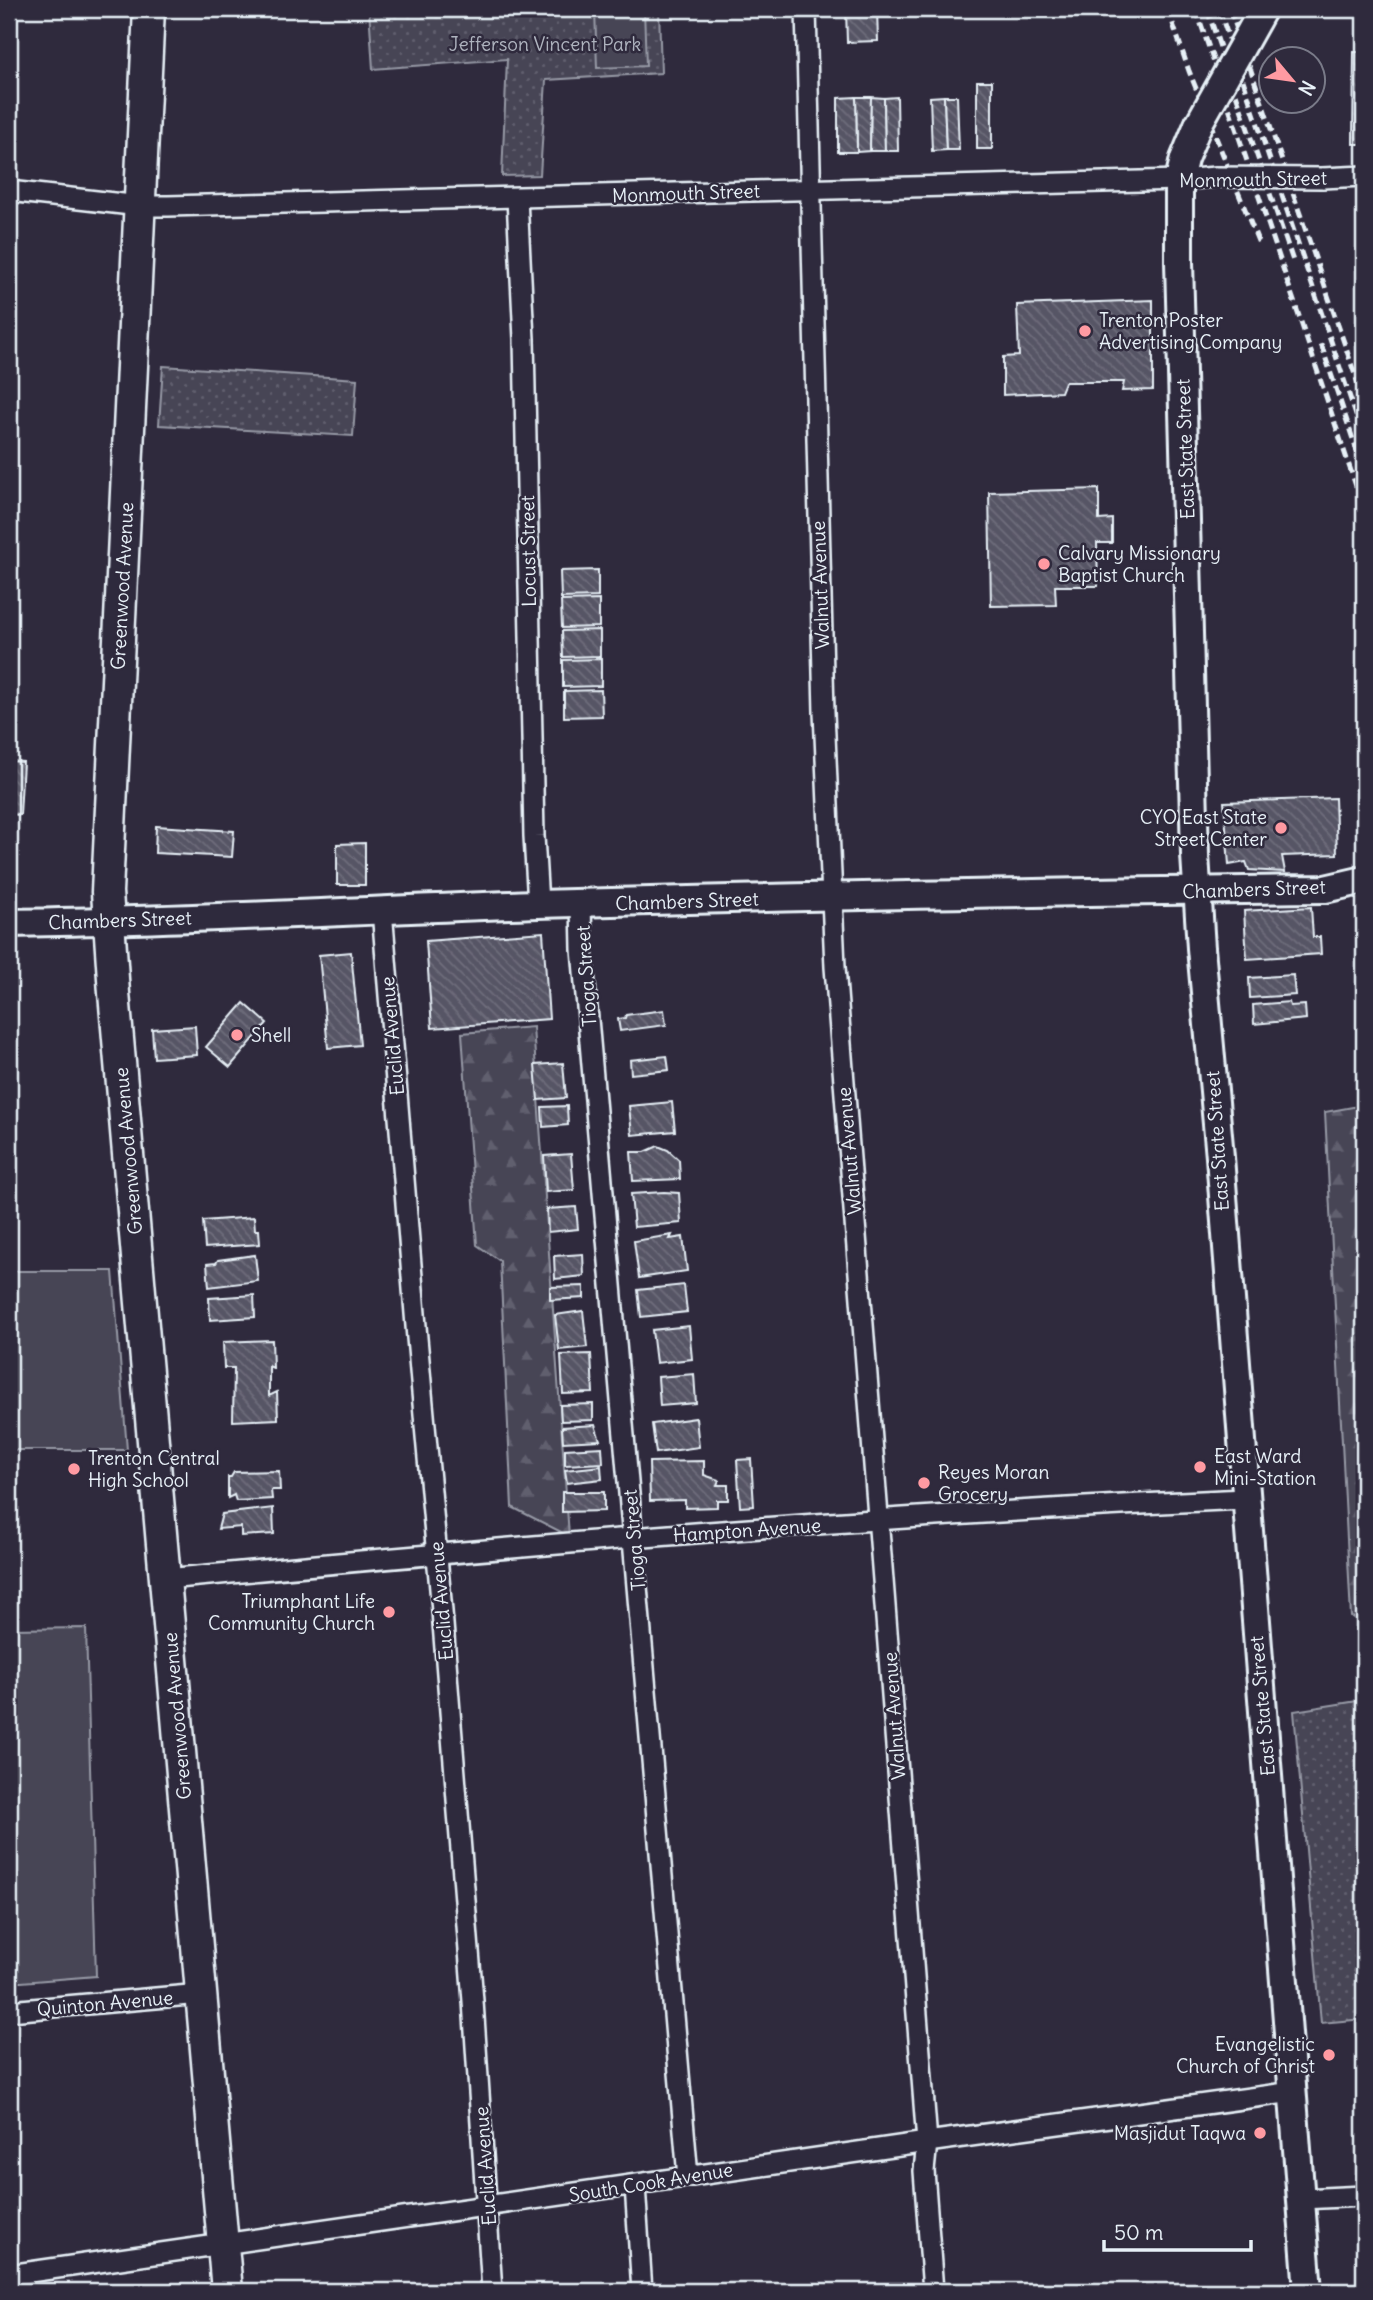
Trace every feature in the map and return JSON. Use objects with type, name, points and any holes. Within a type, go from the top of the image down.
[{"type":"main road","name":"Greenwood Avenue","points":[[149,9],[107,878],[114,993],[227,2291]]},
{"type":"street","name":"Walnut Avenue","points":[[806,9],[831,897],[927,2142],[924,2171],[933,2291]]},
{"type":"street","name":"East State Street","points":[[1263,9],[1198,125],[1184,159],[1179,180],[1179,262],[1198,891],[1308,2291]]},
{"type":"street","name":"Monmouth Street","points":[[9,191],[140,206],[517,198],[1216,177],[1364,176]]},
{"type":"street","name":"Locust Street","points":[[517,198],[524,339],[534,836],[538,904]]},
{"type":"street","name":"Chambers Street","points":[[9,923],[110,922],[538,904],[1325,889],[1364,880]]},
{"type":"street","name":"Tioga Street","points":[[581,904],[582,949],[635,1538],[688,2177]]},
{"type":"street","name":"Euclid Avenue","points":[[382,910],[438,1554],[488,2206],[492,2291]]},
{"type":"street","name":"Hampton Avenue","points":[[166,1579],[635,1538],[1029,1509],[1245,1499]]},
{"type":"street","name":"Quinton Avenue","points":[[9,2011],[201,1994]]},
{"type":"street","name":"South Cook Avenue","points":[[9,2275],[927,2142],[1293,2092]]},
{"type":"street","points":[[635,2185],[642,2291]]},
{"type":"street","points":[[1301,2199],[1364,2196]]},
{"type":"green space","name":"Jefferson Vincent Park","points":[[369,9],[659,9],[661,73],[546,80],[540,175],[502,176],[507,59],[373,69]]},
{"type":"green space","points":[[595,9],[644,9],[646,66],[597,68]]},
{"type":"green space","points":[[163,366],[357,379],[353,436],[159,425]]},
{"type":"green space","points":[[533,1027],[569,1536],[512,1507],[500,1261],[477,1245],[462,1033]]},
{"type":"green space","points":[[1364,1105],[1364,1620],[1351,1617],[1325,1112]]},
{"type":"green space","points":[[9,1271],[113,1271],[127,1450],[9,1450]]},
{"type":"green space","points":[[86,1628],[96,1976],[9,1983],[9,1629]]},
{"type":"green space","points":[[1364,1700],[1364,2019],[1321,2023],[1294,1711]]},
{"type":"building","points":[[846,9],[877,9],[878,41],[847,42]]},
{"type":"building","points":[[1354,52],[1364,52],[1364,144],[1353,144]]},
{"type":"building","points":[[977,81],[992,81],[992,149],[977,149]]},
{"type":"building","points":[[944,96],[946,150],[932,151],[930,97]]},
{"type":"building","points":[[944,96],[957,96],[959,150],[946,150]]},
{"type":"building","points":[[856,97],[871,97],[870,151],[857,152]]},
{"type":"building","points":[[856,97],[857,152],[838,152],[838,98]]},
{"type":"building","points":[[871,97],[884,98],[885,151],[870,151]]},
{"type":"building","points":[[897,97],[898,151],[885,151],[884,98]]},
{"type":"building","name":"Trenton Poster Advertising Company","points":[[1153,300],[1153,390],[1122,391],[1124,382],[1065,382],[1061,392],[1003,395],[1003,357],[1019,356],[1017,305]]},
{"type":"building","name":"Calvary Missionary Baptist Church","points":[[1099,489],[1099,520],[1112,519],[1112,543],[1097,543],[1098,586],[1055,586],[1056,605],[991,606],[989,492]]},
{"type":"building","points":[[598,570],[598,597],[561,598],[560,571]]},
{"type":"building","points":[[599,600],[599,627],[562,628],[561,601]]},
{"type":"building","points":[[600,630],[600,656],[563,657],[562,631]]},
{"type":"building","points":[[601,659],[601,686],[563,687],[563,660]]},
{"type":"building","points":[[601,690],[602,716],[564,717],[564,691]]},
{"type":"building","points":[[9,761],[23,762],[20,815],[9,814]]},
{"type":"building","name":"CYO East State Street Center","points":[[1335,798],[1337,854],[1282,856],[1285,872],[1249,870],[1246,862],[1229,865],[1224,802]]},
{"type":"building","points":[[156,826],[234,831],[232,857],[155,853]]},
{"type":"building","points":[[365,843],[365,885],[337,885],[337,844]]},
{"type":"building","points":[[1311,907],[1313,937],[1320,937],[1321,954],[1247,959],[1244,911]]},
{"type":"building","points":[[543,932],[549,1019],[432,1028],[426,941]]},
{"type":"building","points":[[351,952],[360,1045],[328,1048],[319,955]]},
{"type":"building","points":[[1293,975],[1295,995],[1250,998],[1249,978]]},
{"type":"building","points":[[1289,1002],[1290,1006],[1305,1005],[1306,1019],[1254,1024],[1253,1005]]},
{"type":"building","name":"Shell","points":[[244,1003],[267,1023],[230,1067],[206,1047]]},
{"type":"building","points":[[664,1010],[666,1025],[620,1031],[618,1019],[625,1018],[626,1015]]},
{"type":"building","name":"Shell","points":[[195,1026],[197,1055],[154,1058],[152,1029]]},
{"type":"building","points":[[667,1056],[669,1070],[631,1074],[630,1060]]},
{"type":"building","points":[[563,1063],[566,1098],[538,1100],[535,1065]]},
{"type":"building","points":[[672,1102],[675,1131],[632,1135],[629,1106]]},
{"type":"building","points":[[567,1106],[568,1125],[543,1127],[542,1107]]},
{"type":"building","points":[[658,1146],[668,1150],[679,1160],[680,1179],[633,1181],[631,1152],[645,1152]]},
{"type":"building","points":[[571,1154],[574,1190],[546,1192],[544,1156]]},
{"type":"building","points":[[679,1193],[681,1223],[634,1227],[631,1194]]},
{"type":"building","points":[[576,1207],[578,1229],[548,1232],[547,1209]]},
{"type":"building","points":[[254,1217],[260,1244],[205,1248],[203,1221]]},
{"type":"building","points":[[672,1235],[670,1239],[683,1237],[687,1271],[639,1278],[634,1241]]},
{"type":"building","points":[[583,1254],[584,1276],[555,1279],[554,1256]]},
{"type":"building","points":[[255,1255],[258,1281],[209,1287],[207,1264]]},
{"type":"building","points":[[684,1285],[687,1312],[641,1317],[638,1290]]},
{"type":"building","points":[[584,1286],[584,1298],[550,1300],[550,1287]]},
{"type":"building","points":[[254,1295],[255,1317],[210,1320],[209,1298]]},
{"type":"building","points":[[583,1311],[587,1347],[559,1350],[555,1315]]},
{"type":"building","points":[[689,1326],[692,1359],[656,1363],[652,1330]]},
{"type":"building","points":[[272,1340],[273,1368],[269,1366],[269,1396],[277,1392],[278,1419],[233,1421],[234,1368],[224,1368],[223,1342]]},
{"type":"building","points":[[591,1354],[593,1393],[563,1394],[561,1355]]},
{"type":"building","points":[[694,1374],[696,1403],[660,1406],[658,1377]]},
{"type":"building","points":[[593,1404],[593,1420],[561,1421],[560,1405]]},
{"type":"building","points":[[696,1418],[699,1447],[656,1453],[652,1424]]},
{"type":"building","points":[[595,1425],[600,1440],[563,1442],[562,1427]]},
{"type":"building","points":[[602,1447],[603,1463],[565,1465],[565,1449]]},
{"type":"building","points":[[751,1459],[754,1506],[740,1507],[737,1460]]},
{"type":"building","points":[[704,1461],[704,1475],[719,1480],[717,1485],[728,1485],[728,1500],[717,1500],[717,1507],[685,1508],[685,1500],[650,1501],[649,1462]]},
{"type":"building","points":[[601,1466],[602,1479],[567,1483],[565,1470]]},
{"type":"building","points":[[279,1471],[280,1490],[271,1490],[272,1499],[236,1501],[234,1495],[228,1498],[228,1477],[234,1472]]},
{"type":"building","points":[[562,1492],[604,1492],[604,1511],[562,1512]]},
{"type":"building","points":[[273,1508],[274,1534],[241,1536],[241,1527],[218,1529],[222,1514]]},
{"type":"railway","points":[[1168,9],[1189,71],[1260,246]]},
{"type":"railway","points":[[1196,9],[1364,510]]},
{"type":"railway","points":[[1207,9],[1293,261]]},
{"type":"railway","points":[[1219,9],[1364,439]]},
{"type":"railway","points":[[1230,9],[1364,401]]},
{"type":"railway","points":[[1321,344],[1364,472]]},
{"type":"place","name":"Trenton Poster Advertising Company","points":[[1085,331]]},
{"type":"place","name":"Calvary Missionary Baptist Church","points":[[1044,564]]},
{"type":"place","name":"CYO East State Street Center","points":[[1281,828]]},
{"type":"place","name":"Shell","points":[[237,1035]]},
{"type":"place","name":"East Ward Mini-Station","points":[[1200,1467]]},
{"type":"place","name":"Trenton Central High School","points":[[74,1469]]},
{"type":"place","name":"Reyes Moran Grocery","points":[[924,1483]]},
{"type":"place","name":"Triumphant Life Community Church","points":[[389,1612]]},
{"type":"place","name":"Evangelistic Church of Christ","points":[[1329,2055]]},
{"type":"place","name":"Masjidut Taqwa","points":[[1260,2133]]}]
